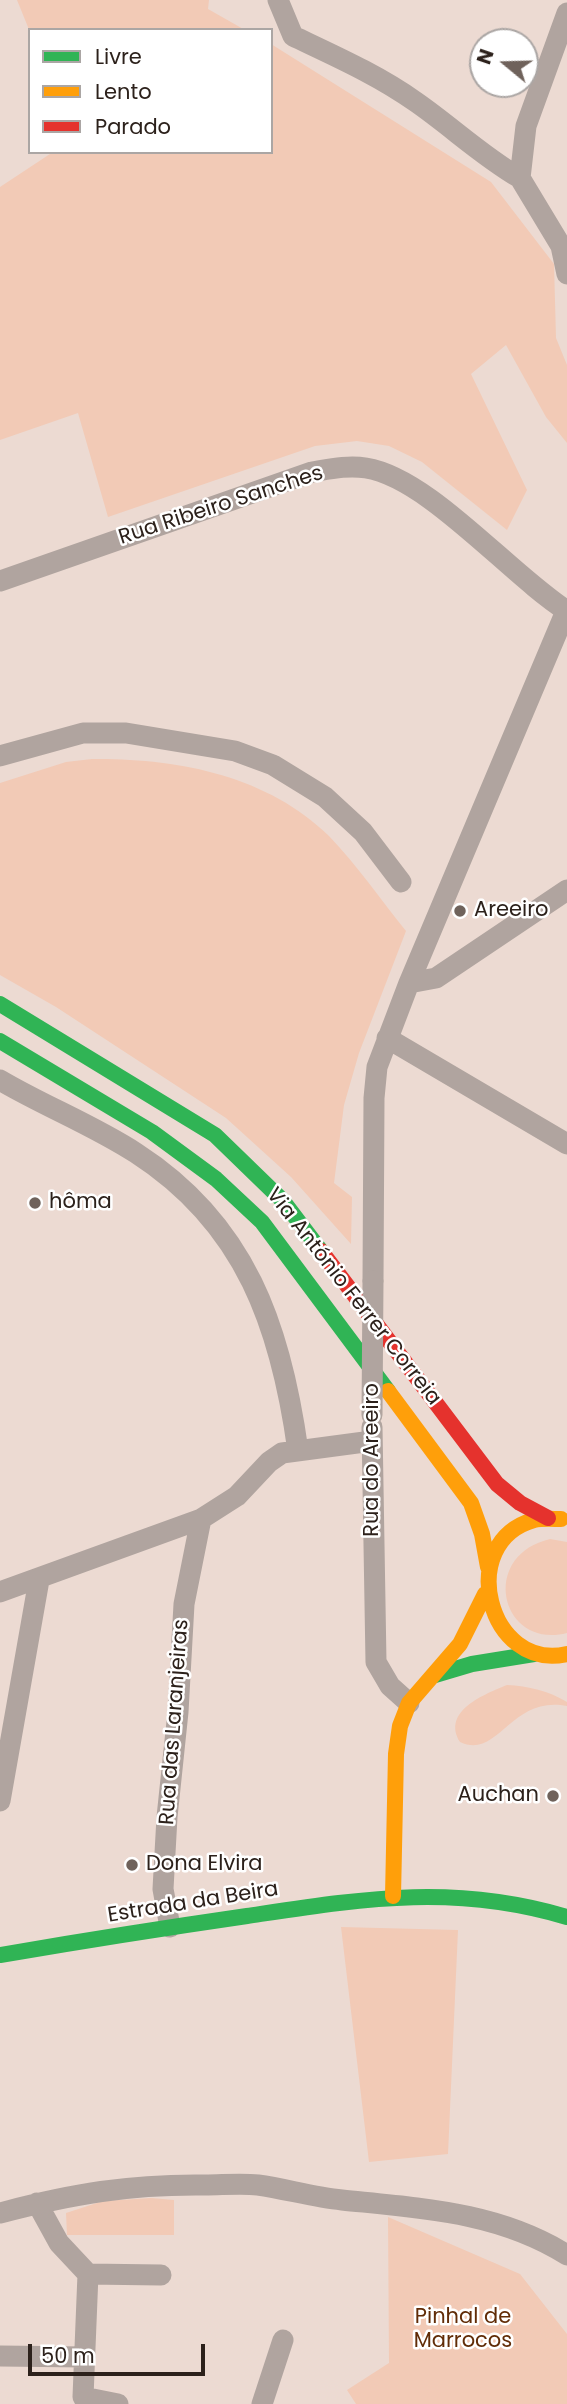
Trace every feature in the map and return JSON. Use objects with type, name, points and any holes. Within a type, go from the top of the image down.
[{"type":"main road","name":"Via António Ferrer Correia","points":[[0,1004],[215,1135],[283,1201],[497,1484],[520,1503],[548,1517]]},
{"type":"main road","name":"Via António Ferrer Correia","points":[[0,1041],[152,1132],[216,1179],[262,1222],[471,1503],[482,1534],[488,1567]]},
{"type":"main road","points":[[393,1896],[396,1754],[400,1726],[409,1703],[460,1644],[485,1594],[488,1567],[501,1543],[522,1526],[548,1517],[567,1520]]},
{"type":"main road","points":[[485,1594],[493,1620],[511,1641],[534,1654]]},
{"type":"main road","points":[[435,1675],[472,1664],[534,1654],[565,1657]]},
{"type":"main road","name":"Estrada da Beira","points":[[0,1955],[170,1927],[393,1896],[461,1895],[498,1898],[538,1906],[567,1917]]},
{"type":"street","points":[[278,0],[293,36],[360,68],[416,101],[485,158],[520,178],[561,246],[567,274]]},
{"type":"street","points":[[520,178],[526,126],[567,13]]},
{"type":"street","name":"Rua Ribeiro Sanches","points":[[0,581],[312,472],[366,468],[393,476],[419,490],[531,586],[567,611]]},
{"type":"street","name":"Rua do Areeiro","points":[[409,1703],[390,1686],[376,1662],[372,1415],[374,1098],[377,1067],[409,983],[567,611]]},
{"type":"street","points":[[0,756],[83,733],[126,733],[235,751],[273,765],[325,797],[363,832],[401,881]]},
{"type":"street","points":[[409,983],[436,978],[567,890]]},
{"type":"street","points":[[387,1038],[567,1144]]},
{"type":"street","points":[[0,1080],[134,1151],[178,1182],[233,1245],[261,1296],[289,1396],[298,1451]]},
{"type":"street","points":[[0,1592],[201,1519],[237,1496],[269,1462],[282,1453],[372,1441]]},
{"type":"street","name":"Rua das Laranjeiras","points":[[170,1927],[163,1889],[167,1817],[178,1712],[184,1604],[201,1519]]},
{"type":"street","points":[[0,1801],[39,1580]]},
{"type":"street","points":[[0,2213],[105,2188],[153,2184],[257,2185],[316,2198],[411,2207],[481,2218],[537,2236],[567,2255]]},
{"type":"street","points":[[37,2203],[59,2243],[88,2274],[83,2397],[118,2404]]},
{"type":"street","points":[[88,2274],[161,2275]]},
{"type":"street","points":[[262,2404],[283,2340]]},
{"type":"street","points":[[0,2356],[85,2357]]},
{"type":"green space","points":[[17,0],[209,0],[208,9],[241,28],[28,28]]},
{"type":"green space","points":[[273,45],[491,182],[554,264],[556,338],[567,365],[567,443],[546,417],[506,345],[471,374],[527,490],[507,530],[422,462],[389,446],[357,441],[315,446],[108,517],[78,413],[0,440],[0,187],[50,154],[273,154]]},
{"type":"green space","points":[[92,759],[156,762],[188,767],[219,774],[278,798],[329,836],[406,931],[359,1053],[344,1105],[334,1183],[352,1197],[351,1244],[291,1177],[226,1118],[56,1007],[0,975],[0,783],[66,762]]},
{"type":"green space","points":[[550,1539],[567,1542],[567,1633],[544,1635],[526,1628],[514,1615],[507,1599],[506,1581],[513,1563],[527,1549]]},
{"type":"green space","points":[[507,1685],[546,1692],[567,1702],[567,1706],[548,1705],[532,1710],[485,1742],[473,1745],[460,1742],[456,1721],[461,1713],[477,1699]]},
{"type":"green space","points":[[341,1927],[458,1930],[448,2154],[369,2162]]},
{"type":"green space","points":[[151,2198],[174,2200],[174,2235],[67,2235],[66,2213],[103,2201]]},
{"type":"green space","name":"Pinhal de Marrocos","points":[[388,2217],[520,2274],[567,2334],[567,2404],[356,2404],[347,2390],[389,2363]]},
{"type":"traffic: fast","points":[[0,1004],[215,1135],[283,1201],[321,1251]]},
{"type":"traffic: fast","points":[[0,1041],[152,1132],[216,1179],[262,1222],[388,1391]]},
{"type":"traffic: fast","points":[[435,1675],[472,1664],[534,1654]]},
{"type":"traffic: fast","points":[[0,1955],[329,1904],[407,1897],[485,1900],[525,1906],[567,1917]]},
{"type":"traffic: slow","points":[[388,1391],[471,1503],[482,1534],[488,1567]]},
{"type":"traffic: slow","points":[[561,1519],[534,1520],[509,1533],[495,1553],[489,1577],[491,1602],[501,1625],[517,1644],[540,1654],[567,1654]]},
{"type":"traffic: slow","points":[[393,1896],[396,1754],[400,1726],[409,1703],[460,1644],[485,1594]]},
{"type":"traffic: jam","points":[[321,1251],[497,1484],[520,1503],[548,1518]]},
{"type":"place","name":"Areeiro","points":[[460,911]]},
{"type":"place","name":"hôma","points":[[35,1203]]},
{"type":"place","name":"Auchan","points":[[553,1796]]},
{"type":"place","name":"Dona Elvira","points":[[132,1865]]}]
